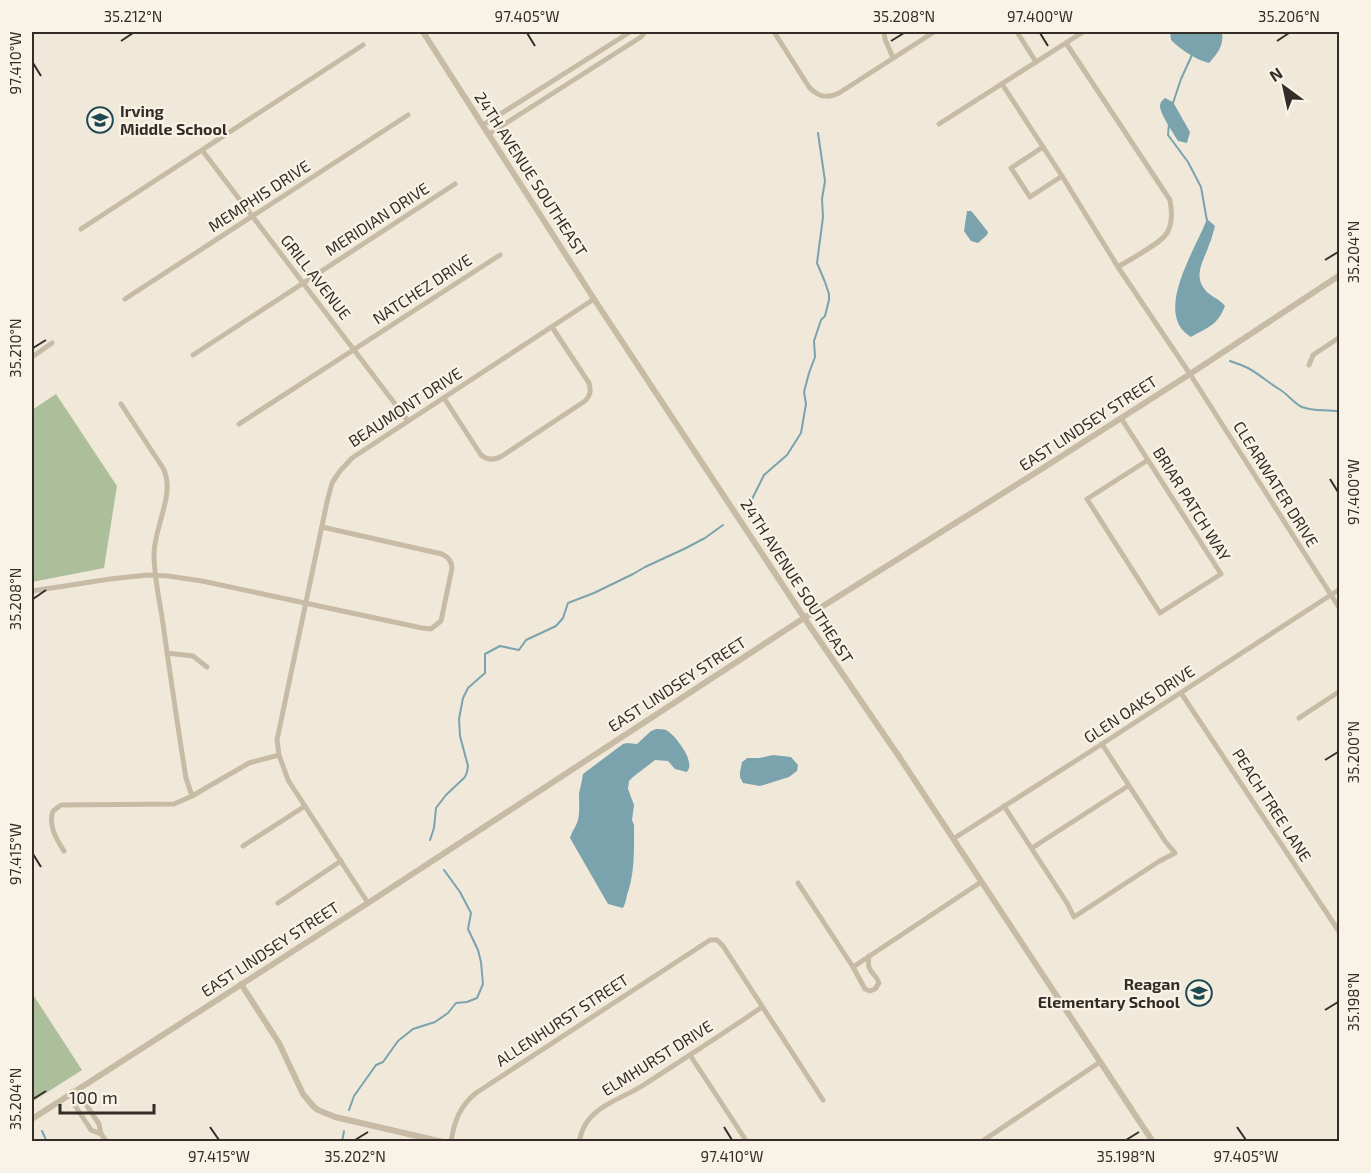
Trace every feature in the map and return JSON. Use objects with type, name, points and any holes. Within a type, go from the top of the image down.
[{"type":"street","name":"24TH AVENUE SOUTHEAST","points":[[423,32],[594,299],[1153,1142]]},
{"type":"street","points":[[483,125],[630,32]]},
{"type":"street","points":[[489,134],[641,37],[645,32]]},
{"type":"street","points":[[774,32],[809,87],[814,93],[826,97],[839,93],[934,32]]},
{"type":"street","points":[[884,32],[893,58]]},
{"type":"street","points":[[1017,32],[1036,62]]},
{"type":"street","points":[[939,124],[1083,32]]},
{"type":"street","points":[[1066,43],[1170,200],[1172,210],[1167,233],[1159,241],[1118,267]]},
{"type":"street","points":[[81,229],[363,45]]},
{"type":"street","name":"CLEARWATER DRIVE","points":[[1002,84],[1340,609]]},
{"type":"street","name":"MEMPHIS DRIVE","points":[[125,299],[408,115]]},
{"type":"street","points":[[1043,147],[1011,168],[1030,197],[1062,176]]},
{"type":"street","name":"GRILL AVENUE","points":[[202,150],[408,421]]},
{"type":"street","name":"MERIDIAN DRIVE","points":[[193,355],[455,184]]},
{"type":"street","name":"NATCHEZ DRIVE","points":[[239,424],[500,255]]},
{"type":"street","name":"EAST LINDSEY STREET","points":[[32,1119],[804,618],[1122,418],[1340,275]]},
{"type":"street","name":"BEAUMONT DRIVE","points":[[279,755],[277,735],[304,604],[330,489],[340,471],[352,458],[594,299]]},
{"type":"street","points":[[444,398],[484,458],[491,460],[498,458],[585,401],[591,391],[589,383],[552,327]]},
{"type":"street","points":[[1309,365],[1313,355],[1340,337]]},
{"type":"street","points":[[32,357],[52,344]]},
{"type":"street","points":[[121,404],[167,477],[166,496],[154,550],[186,778],[192,796]]},
{"type":"street","name":"BRIAR PATCH WAY","points":[[1122,418],[1221,574],[1161,613],[1087,499],[1148,460]]},
{"type":"street","points":[[32,591],[110,579],[156,575],[192,579],[428,629],[435,627],[441,621],[452,568],[446,556],[322,527]]},
{"type":"street","name":"GLEN OAKS DRIVE","points":[[953,839],[1340,590]]},
{"type":"street","points":[[167,653],[194,656],[207,667]]},
{"type":"street","points":[[1299,718],[1340,691]]},
{"type":"street","name":"PEACH TREE LANE","points":[[1181,693],[1340,933]]},
{"type":"street","points":[[1004,806],[1074,917],[1175,853],[1102,744]]},
{"type":"street","points":[[64,851],[56,839],[51,821],[53,811],[58,806],[174,804],[249,763],[279,755],[285,774],[304,806],[368,903]]},
{"type":"street","points":[[1032,848],[1128,786]]},
{"type":"street","points":[[243,846],[304,806]]},
{"type":"street","points":[[278,903],[341,861]]},
{"type":"street","points":[[853,967],[981,882]]},
{"type":"street","points":[[798,883],[865,989],[872,991],[878,987],[879,983],[868,968],[869,956]]},
{"type":"street","name":"ALLENHURST STREET","points":[[451,1142],[458,1114],[466,1101],[476,1093],[710,940],[717,940],[723,946],[762,1007]]},
{"type":"street","points":[[241,984],[279,1043],[306,1100],[318,1110],[336,1117],[443,1142]]},
{"type":"street","points":[[762,1007],[823,1100]]},
{"type":"street","name":"ELMHURST DRIVE","points":[[579,1142],[582,1131],[593,1114],[645,1084],[762,1007]]},
{"type":"street","points":[[690,1054],[747,1142]]},
{"type":"street","points":[[981,1142],[1100,1062]]},
{"type":"street","points":[[72,1092],[74,1104],[91,1130],[101,1134]]},
{"type":"street","points":[[72,1092],[84,1101],[99,1124],[106,1142]]},
{"type":"street","points":[[407,1141],[409,1133]]},
{"type":"green space","points":[[56,394],[117,486],[104,568],[32,582],[32,410]]},
{"type":"green space","points":[[32,993],[82,1070],[32,1102]]},
{"type":"water","points":[[1170,32],[1222,32],[1222,41],[1218,52],[1209,63],[1179,47],[1171,40]]},
{"type":"water","points":[[1165,98],[1173,102],[1190,132],[1187,143],[1178,141],[1163,115],[1160,105]]},
{"type":"water","points":[[967,211],[971,211],[988,232],[978,243],[971,241],[964,231]]},
{"type":"water","points":[[1207,219],[1215,226],[1201,266],[1201,282],[1208,293],[1225,306],[1215,322],[1191,337],[1180,327],[1176,313],[1176,297],[1187,263]]},
{"type":"water","points":[[656,729],[666,730],[677,740],[687,755],[689,767],[687,772],[675,769],[668,761],[655,760],[629,781],[628,789],[634,805],[632,820],[634,861],[630,887],[623,908],[608,904],[570,838],[578,820],[579,794],[583,774],[623,744],[637,744]]},
{"type":"water","points":[[773,755],[791,757],[798,765],[797,771],[789,777],[760,786],[743,783],[740,777],[742,762],[747,758]]},
{"type":"waterway","points":[[1173,103],[1192,55]]},
{"type":"waterway","points":[[1169,123],[1168,135],[1188,162],[1201,187],[1207,221]]},
{"type":"waterway","points":[[750,508],[764,475],[787,455],[801,433],[806,404],[804,392],[815,357],[814,341],[829,300],[829,294],[817,263],[825,181],[818,133]]},
{"type":"waterway","points":[[1230,361],[1252,370],[1302,407],[1340,412]]},
{"type":"waterway","points":[[430,840],[436,808],[467,772],[468,766],[460,736],[459,719],[463,698],[468,688],[485,673],[485,654],[500,646],[519,650],[526,640],[556,626],[563,618],[568,603],[594,593],[684,549],[723,525]]},
{"type":"waterway","points":[[349,1110],[354,1096],[376,1065],[383,1062],[398,1041],[413,1029],[435,1022],[448,1013],[456,1003],[477,998],[483,984],[478,950],[468,929],[471,913],[460,892],[444,870]]},
{"type":"waterway","points":[[42,1131],[47,1142]]},
{"type":"waterway","points":[[342,1142],[344,1131]]},
{"type":"place","name":"Irving Middle School","points":[[100,120]]},
{"type":"place","name":"Reagan Elementary School","points":[[1199,993]]}]
